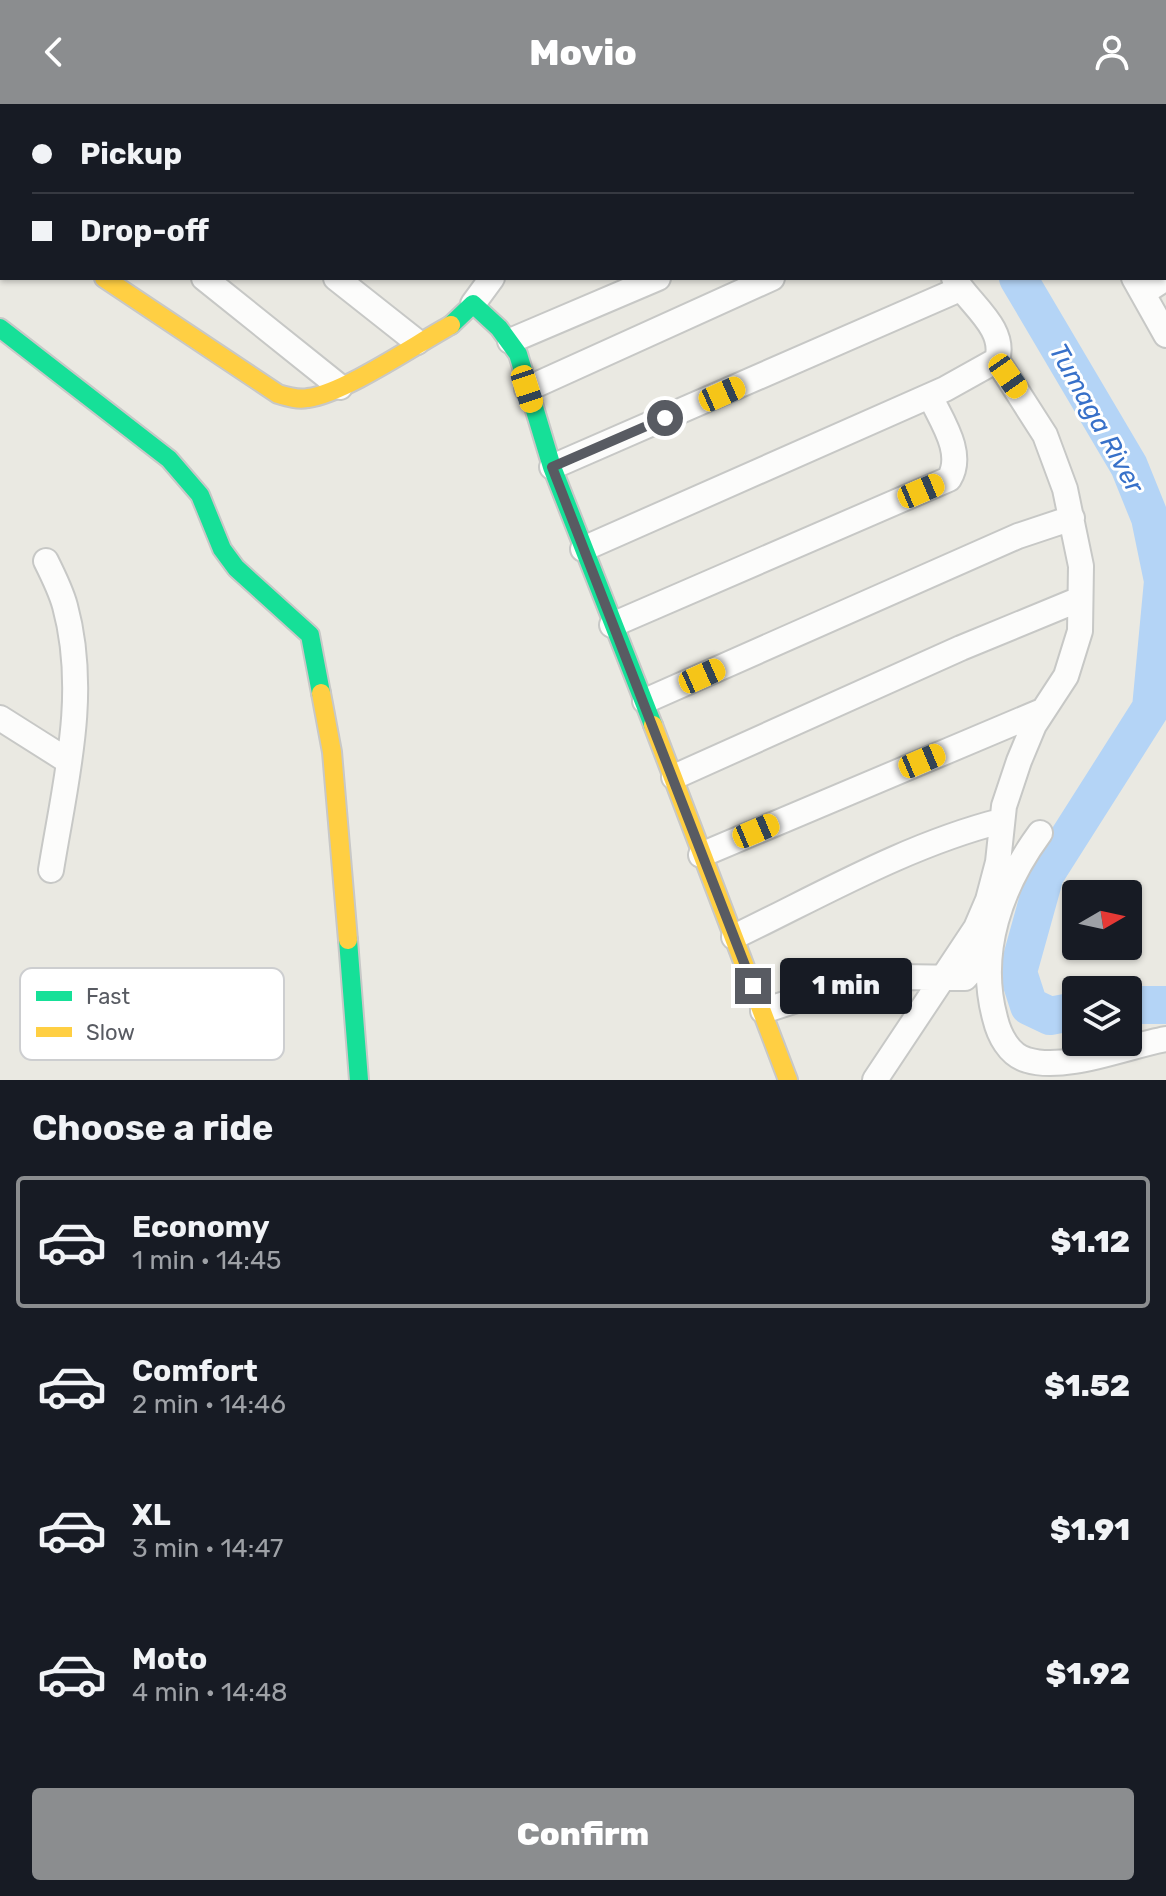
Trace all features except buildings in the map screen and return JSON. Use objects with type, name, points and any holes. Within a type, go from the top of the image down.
[{"type":"street","points":[[107,280],[278,394],[297,399],[311,398],[340,387],[453,324],[491,280]]},
{"type":"street","points":[[206,280],[340,387]]},
{"type":"street","points":[[339,280],[417,342]]},
{"type":"street","points":[[510,341],[653,280]]},
{"type":"street","points":[[527,389],[768,280]]},
{"type":"street","points":[[552,467],[957,284],[996,332],[1001,348],[997,360],[930,396],[583,549]]},
{"type":"street","points":[[1139,285],[1166,335]]},
{"type":"street","points":[[473,304],[510,341],[518,354],[552,467],[612,625],[645,701],[788,1080]]},
{"type":"street","points":[[0,328],[169,459],[200,495],[222,549],[236,568],[310,635],[329,737],[340,824],[359,1080]]},
{"type":"street","points":[[875,1080],[976,928],[988,900],[998,862],[1001,821],[1019,761],[1042,711],[1066,676],[1080,631],[1081,566],[1065,489],[1045,435],[997,360]]},
{"type":"street","points":[[612,625],[949,479],[955,469],[956,454],[930,396]]},
{"type":"street","points":[[645,701],[1018,536],[1072,518]]},
{"type":"street","points":[[46,561],[65,604],[74,649],[77,709],[51,870]]},
{"type":"street","points":[[674,777],[961,648],[1080,599]]},
{"type":"street","points":[[701,855],[1042,711]]},
{"type":"street","points":[[0,718],[68,761]]},
{"type":"street","points":[[734,937],[916,850],[959,832],[1001,821]]},
{"type":"street","points":[[1040,833],[1019,862],[995,922],[988,970],[992,1008],[999,1034],[1009,1048],[1025,1060],[1076,1060],[1166,1039]]},
{"type":"street","points":[[763,1011],[846,984],[899,977],[965,978],[990,950]]},
{"type":"waterway","name":"Tumaga River","points":[[1019,280],[1129,466],[1150,518],[1163,581],[1151,708],[1045,875],[1018,972],[1029,1006],[1050,1016],[1062,1014]]},
{"type":"waterway","name":"Tumaga River","points":[[1142,1005],[1166,1005]]},
{"type":"traffic: fast","points":[[451,325],[473,304],[499,328],[518,354],[552,467],[653,725]]},
{"type":"traffic: fast","points":[[0,328],[169,459],[200,495],[222,549],[236,568],[310,635],[321,693]]},
{"type":"traffic: fast","points":[[348,940],[359,1080]]},
{"type":"traffic: slow","points":[[107,280],[278,394],[297,398],[308,398],[341,387],[451,325]]},
{"type":"traffic: slow","points":[[321,693],[332,752],[348,940]]},
{"type":"traffic: slow","points":[[653,725],[788,1080]]},
{"type":"route","points":[[665,418],[552,467],[753,986]]}]
